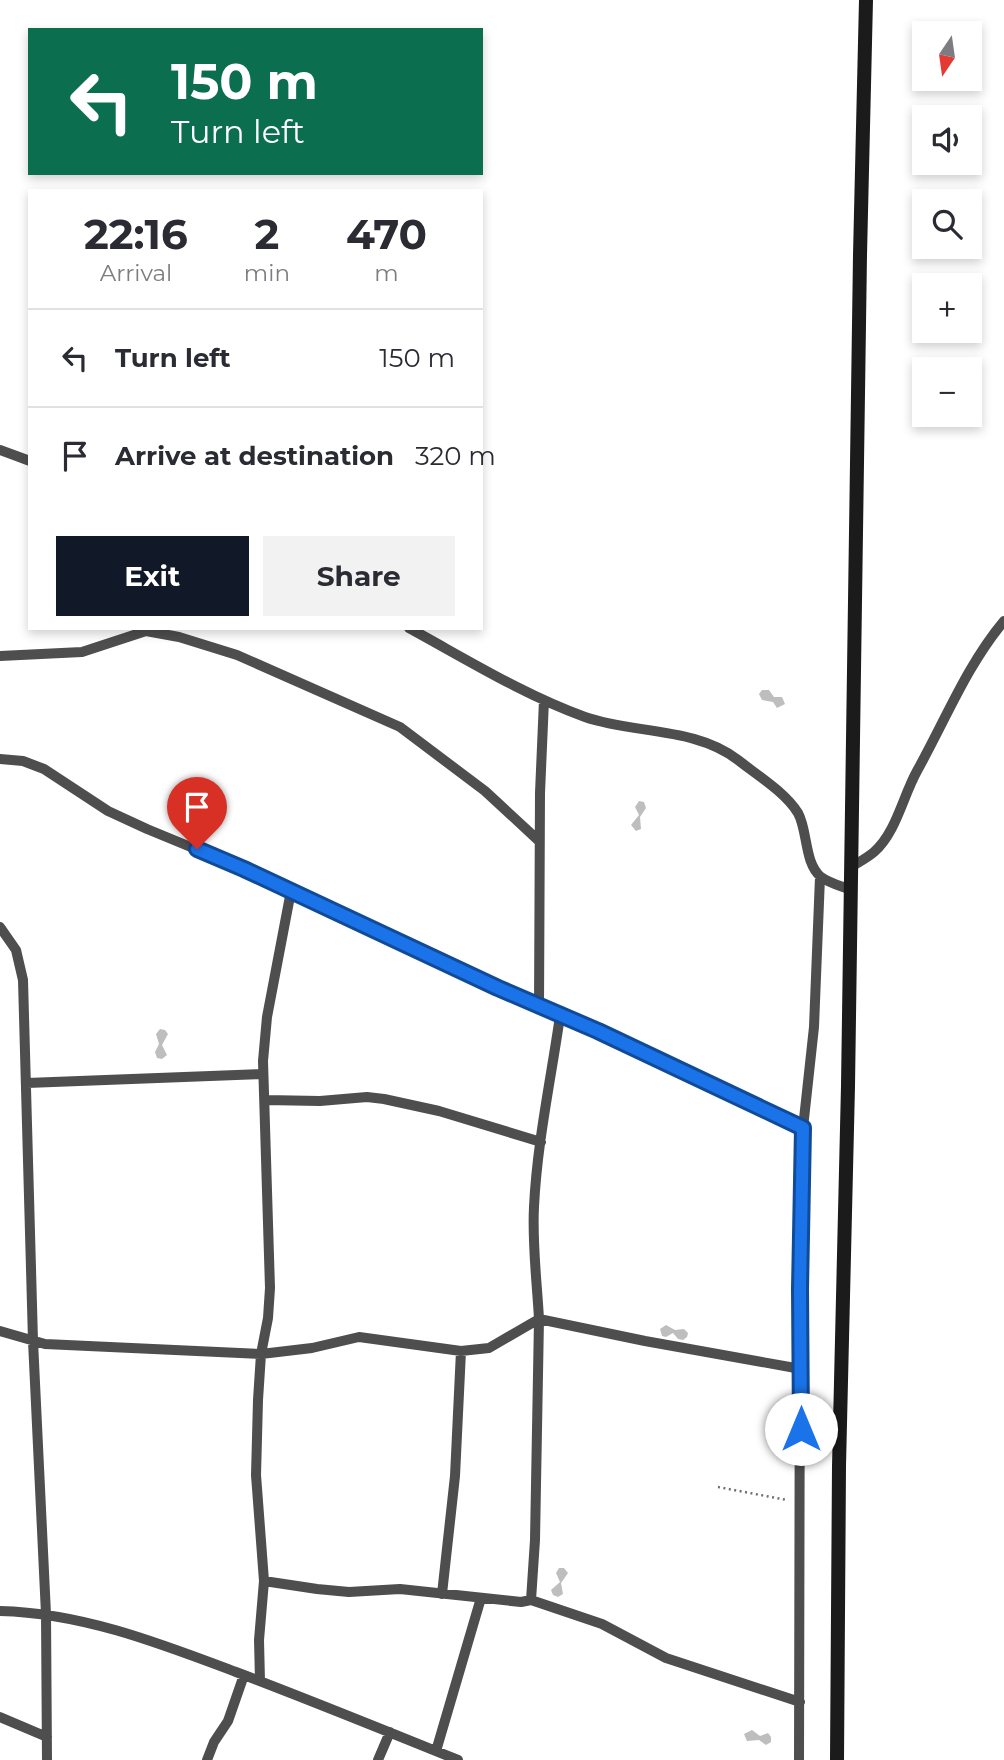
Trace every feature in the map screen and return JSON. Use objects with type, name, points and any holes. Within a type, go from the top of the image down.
[{"type":"street","points":[[837,1760],[839,1466],[866,0]]},
{"type":"street","points":[[0,450],[28,460]]},
{"type":"street","points":[[851,867],[875,852],[888,835],[916,772],[964,681],[1004,621]]},
{"type":"street","points":[[413,630],[544,700],[599,721],[689,739],[715,747],[735,758],[797,812],[811,860],[820,877],[814,1027],[803,1128],[799,1760]]},
{"type":"street","points":[[0,656],[82,652],[146,631],[179,637],[237,655],[400,727],[485,791],[539,841]]},
{"type":"street","points":[[539,1007],[539,841],[544,700]]},
{"type":"street","points":[[0,758],[23,761],[44,769],[108,811],[291,891],[803,1128]]},
{"type":"street","points":[[820,877],[850,890]]},
{"type":"street","points":[[260,1681],[259,1640],[264,1581],[256,1475],[261,1354],[270,1288],[263,1074],[267,1017],[291,891]]},
{"type":"street","points":[[0,927],[16,950],[23,980],[33,1341],[46,1614],[47,1760]]},
{"type":"street","points":[[531,1600],[535,1540],[539,1319],[533,1233],[537,1167],[560,1016]]},
{"type":"street","points":[[27,1083],[263,1074]]},
{"type":"street","points":[[265,1100],[320,1101],[367,1097],[384,1099],[439,1111],[541,1142]]},
{"type":"street","points":[[0,1331],[33,1341],[61,1345],[261,1354],[312,1348],[359,1338],[461,1351],[489,1348],[539,1319],[801,1369]]},
{"type":"street","points":[[442,1594],[455,1475],[461,1351]]},
{"type":"street","points":[[264,1581],[349,1592],[400,1590],[521,1602],[531,1600],[602,1624],[666,1658],[800,1702]]},
{"type":"street","points":[[436,1751],[481,1598]]},
{"type":"street","points":[[0,1611],[46,1614],[83,1621],[156,1641],[458,1760]]},
{"type":"street","points":[[207,1760],[214,1742],[229,1721],[244,1675]]},
{"type":"street","points":[[0,1717],[47,1737]]},
{"type":"street","points":[[378,1760],[390,1732]]},
{"type":"path","points":[[718,1487],[801,1502]]},
{"type":"building","points":[[762,690],[769,690],[774,697],[782,697],[785,704],[777,708],[773,702],[762,700],[759,694]]},
{"type":"building","points":[[639,801],[644,802],[646,808],[640,817],[641,829],[636,831],[631,825],[639,815],[635,807]]},
{"type":"building","points":[[160,1029],[168,1034],[162,1045],[167,1055],[162,1059],[157,1058],[155,1052],[159,1044],[156,1034]]},
{"type":"building","points":[[666,1325],[675,1330],[684,1329],[688,1333],[687,1337],[678,1339],[673,1333],[662,1336],[660,1329]]},
{"type":"building","points":[[559,1568],[564,1568],[568,1573],[561,1583],[563,1594],[558,1597],[553,1595],[551,1590],[560,1582],[556,1573]]},
{"type":"building","points":[[752,1730],[760,1736],[768,1733],[771,1742],[766,1745],[759,1740],[747,1741],[744,1734]]},
{"type":"route","points":[[197,849],[539,1007],[598,1031],[803,1128],[801,1429]]}]
